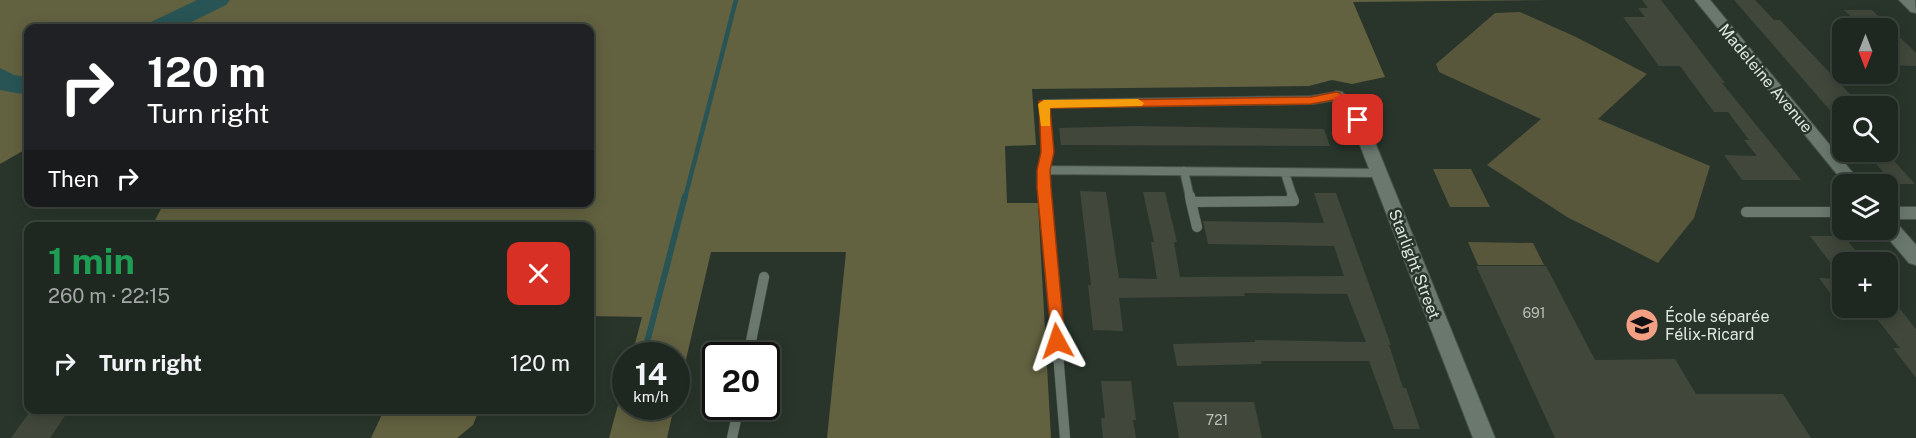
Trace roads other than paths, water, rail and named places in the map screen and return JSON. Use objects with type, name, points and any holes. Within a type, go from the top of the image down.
[{"type":"street","name":"Madeleine Avenue","points":[[1702,0],[1846,174]]},
{"type":"street","points":[[1906,0],[1916,9]]},
{"type":"street","name":"Starlight Street","points":[[1336,96],[1358,120],[1484,438]]},
{"type":"street","points":[[1898,213],[1916,213]]},
{"type":"street","points":[[1898,237],[1916,258]]},
{"type":"lane","points":[[1065,438],[1043,170],[1047,152],[1044,104],[1311,100],[1336,96]]},
{"type":"lane","points":[[1043,170],[1380,173]]},
{"type":"lane","points":[[1184,171],[1197,227]]},
{"type":"lane","points":[[1191,202],[1294,201],[1285,173]]},
{"type":"lane","points":[[1746,212],[1832,212]]},
{"type":"lane","points":[[751,342],[764,277]]},
{"type":"lane","points":[[732,438],[736,420]]},
{"type":"waterway","points":[[168,24],[217,0]]},
{"type":"waterway","points":[[685,198],[736,0]]},
{"type":"waterway","points":[[0,77],[6,83],[24,85]]},
{"type":"waterway","points":[[647,342],[685,196]]},
{"type":"place","name":"École séparée Félix-Ricard","points":[[1642,325]]}]
